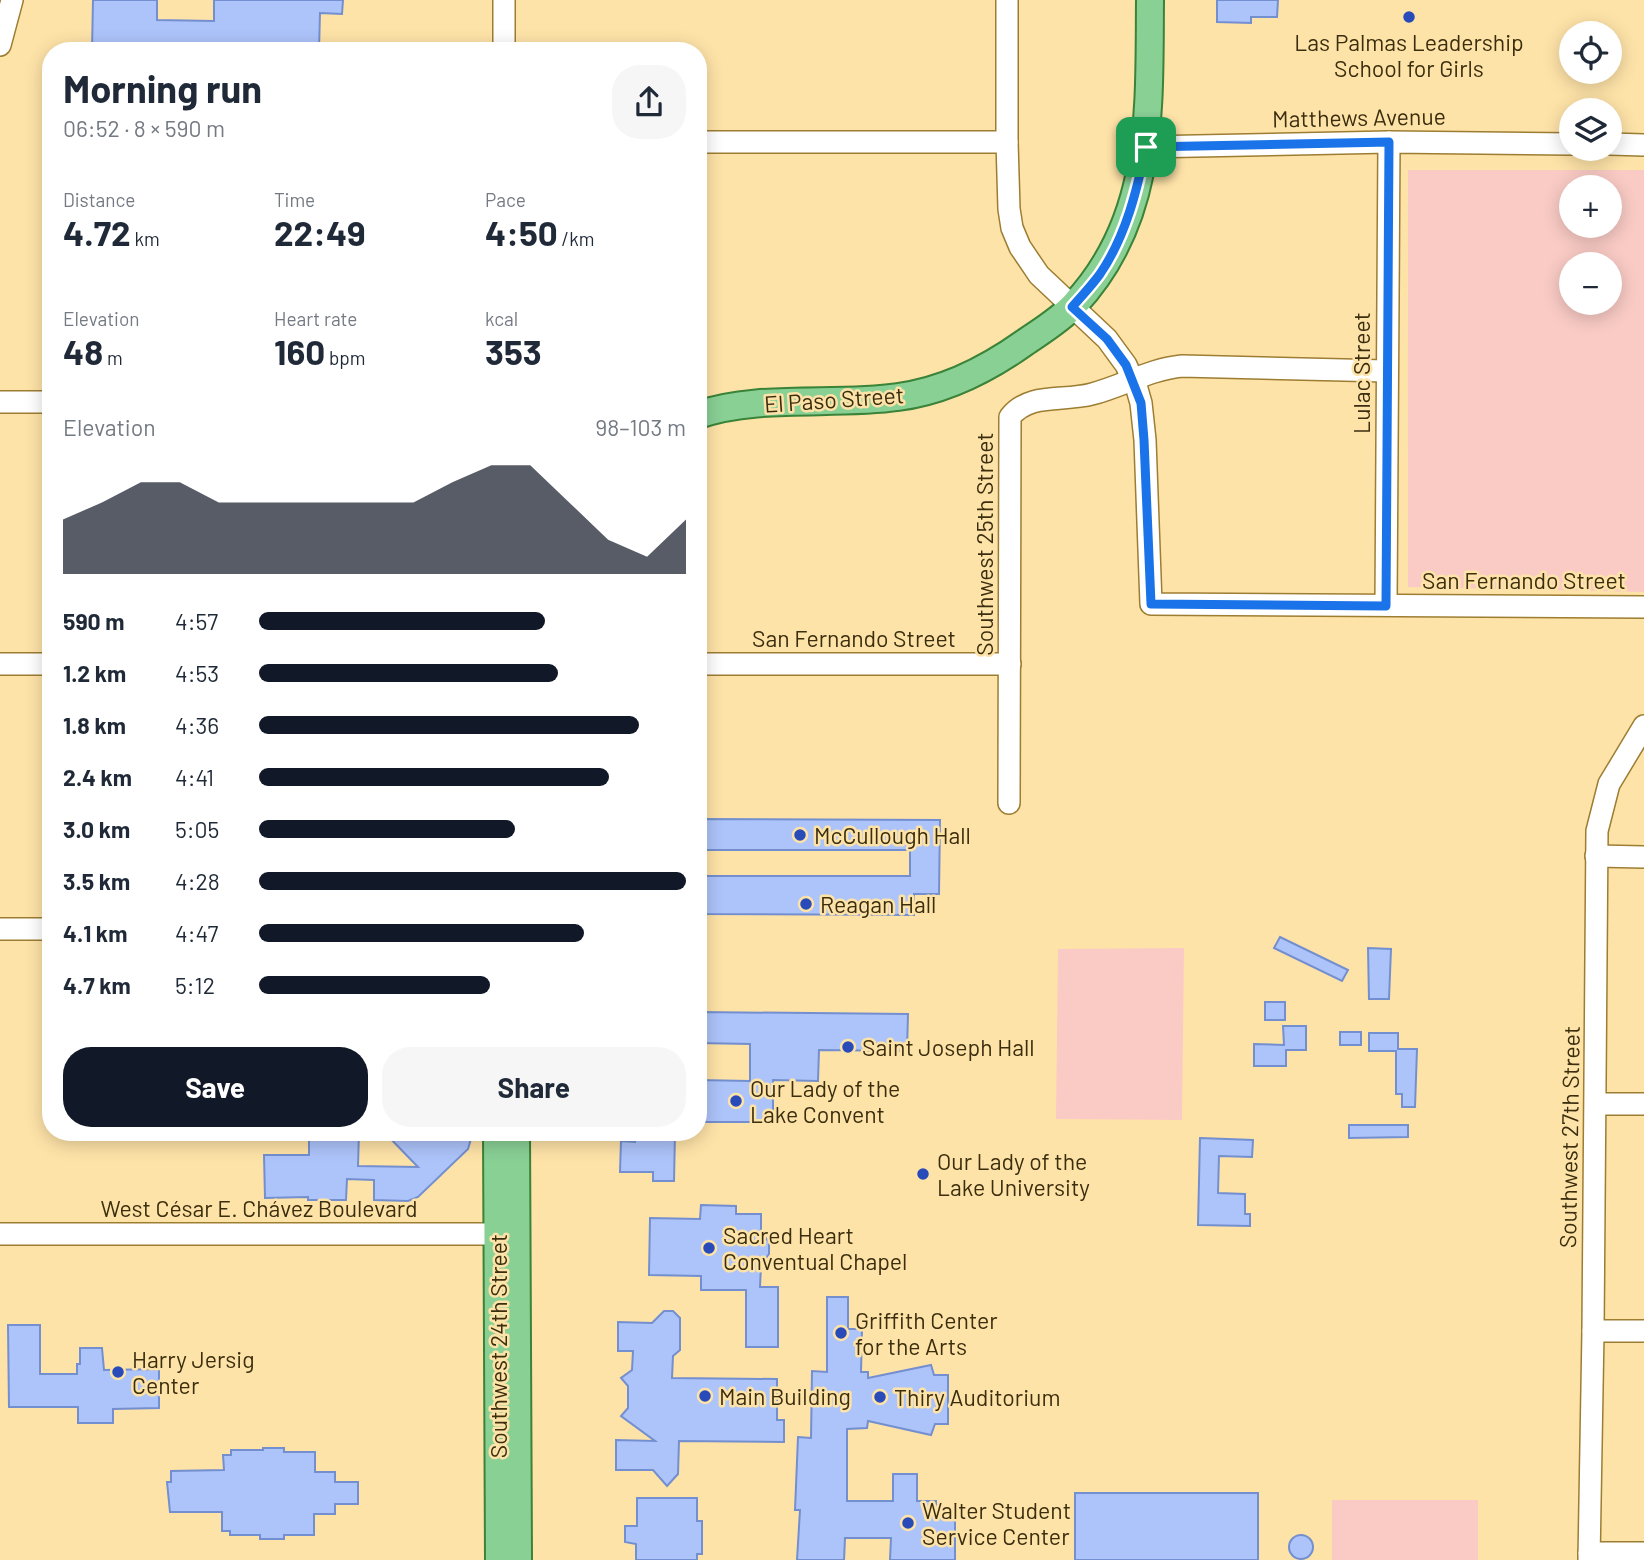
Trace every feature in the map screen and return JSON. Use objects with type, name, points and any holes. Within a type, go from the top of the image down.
[{"type":"main road","name":"El Paso Street","points":[[707,413],[766,402],[856,402],[901,397],[944,386],[1003,358],[1072,307],[1101,273],[1119,238],[1136,191],[1146,147],[1150,0]]},
{"type":"main road","name":"Southwest 24th Street","points":[[498,1141],[508,1234],[518,1560]]},
{"type":"main road","name":"Southwest 24th Street","points":[[499,1560],[508,1234],[515,1141]]},
{"type":"street","points":[[0,45],[12,0]]},
{"type":"street","points":[[504,0],[504,42]]},
{"type":"street","points":[[1007,0],[1007,142],[1012,228],[1020,247],[1040,275],[1107,339],[1126,365],[1132,380],[1166,368],[1182,366],[1386,371]]},
{"type":"street","points":[[707,142],[1007,142]]},
{"type":"street","name":"Matthews Avenue","points":[[1146,147],[1389,142],[1559,144]]},
{"type":"street","name":"Lulac Street","points":[[1386,606],[1389,142]]},
{"type":"street","points":[[1622,144],[1644,145]]},
{"type":"street","name":"San Fernando Street","points":[[1132,380],[1141,403],[1151,604],[1644,607]]},
{"type":"street","name":"Southwest 25th Street","points":[[1009,803],[1010,417],[1032,400],[1081,397],[1132,380]]},
{"type":"street","points":[[0,402],[42,402]]},
{"type":"street","points":[[0,664],[42,664]]},
{"type":"street","name":"San Fernando Street","points":[[707,664],[1010,664]]},
{"type":"street","name":"Southwest 27th Street","points":[[1589,1557],[1597,831],[1609,784],[1644,726]]},
{"type":"street","points":[[1596,856],[1644,857]]},
{"type":"street","points":[[0,929],[42,929]]},
{"type":"street","points":[[1596,1104],[1644,1104]]},
{"type":"street","name":"West César E. Chávez Boulevard","points":[[0,1234],[508,1234]]},
{"type":"street","points":[[1593,1331],[1644,1331]]},
{"type":"street","points":[[1589,1557],[1644,1553]]},
{"type":"shaded area","points":[[1408,170],[1644,170],[1644,592],[1408,587]]},
{"type":"shaded area","points":[[1184,948],[1182,1120],[1056,1119],[1058,949]]},
{"type":"shaded area","points":[[1332,1500],[1478,1500],[1478,1560],[1332,1560]]},
{"type":"building","points":[[93,0],[157,0],[157,20],[214,21],[214,0],[343,0],[342,14],[320,13],[319,42],[92,42]]},
{"type":"building","points":[[1217,0],[1278,0],[1277,17],[1251,17],[1251,23],[1217,22]]},
{"type":"building","points":[[707,819],[940,820],[939,894],[914,894],[914,915],[707,914],[707,876],[910,876],[910,850],[707,850]]},
{"type":"building","points":[[1280,937],[1348,970],[1342,981],[1274,948]]},
{"type":"building","points":[[1368,948],[1391,949],[1389,999],[1369,999]]},
{"type":"building","points":[[1265,1002],[1285,1002],[1285,1020],[1265,1020]]},
{"type":"building","name":"Saint Joseph Hall","points":[[707,1012],[908,1014],[907,1051],[819,1050],[818,1081],[773,1080],[773,1122],[707,1122],[707,1080],[750,1081],[750,1044],[707,1043]]},
{"type":"building","points":[[1283,1026],[1306,1026],[1306,1050],[1286,1050],[1286,1066],[1254,1066],[1254,1044],[1284,1045]]},
{"type":"building","points":[[1340,1032],[1361,1032],[1361,1045],[1340,1045]]},
{"type":"building","points":[[1369,1033],[1398,1033],[1398,1049],[1417,1049],[1415,1107],[1402,1107],[1402,1094],[1396,1094],[1396,1051],[1369,1051]]},
{"type":"building","points":[[1349,1125],[1408,1125],[1408,1137],[1349,1138]]},
{"type":"building","points":[[1200,1138],[1253,1140],[1252,1157],[1219,1156],[1218,1193],[1245,1194],[1245,1214],[1250,1214],[1250,1226],[1198,1225]]},
{"type":"building","points":[[309,1141],[359,1141],[358,1166],[418,1167],[393,1141],[470,1141],[468,1149],[418,1197],[408,1201],[374,1200],[374,1180],[347,1179],[346,1200],[265,1198],[264,1155],[309,1155]]},
{"type":"building","name":"Our Lady of the Lake Convent","points":[[621,1141],[675,1141],[674,1181],[653,1181],[653,1172],[620,1172]]},
{"type":"building","name":"Sacred Heart Conventual Chapel","points":[[701,1205],[736,1206],[736,1214],[761,1214],[761,1232],[769,1242],[769,1254],[761,1265],[760,1287],[778,1287],[778,1347],[746,1347],[746,1290],[701,1290],[701,1276],[649,1275],[650,1218],[700,1219]]},
{"type":"building","points":[[827,1297],[848,1297],[848,1329],[862,1329],[861,1372],[868,1372],[868,1378],[931,1365],[934,1375],[948,1375],[948,1424],[935,1424],[931,1435],[868,1421],[867,1428],[847,1429],[847,1501],[893,1501],[893,1474],[917,1474],[917,1501],[936,1501],[936,1509],[955,1509],[955,1560],[890,1560],[891,1538],[845,1538],[844,1560],[797,1560],[800,1510],[795,1510],[798,1437],[811,1438],[812,1371],[827,1372]]},
{"type":"building","name":"Main Building","points":[[664,1311],[673,1311],[680,1318],[680,1350],[673,1356],[672,1378],[777,1379],[777,1420],[784,1420],[784,1442],[679,1441],[678,1474],[667,1486],[653,1470],[616,1470],[616,1440],[655,1441],[621,1416],[628,1408],[628,1386],[621,1378],[632,1370],[633,1351],[618,1351],[618,1322],[652,1323]]},
{"type":"building","name":"Harry Jersig Center","points":[[8,1325],[40,1325],[40,1374],[77,1374],[80,1348],[102,1348],[104,1370],[159,1369],[159,1408],[113,1409],[113,1423],[78,1423],[78,1407],[9,1407]]},
{"type":"building","points":[[284,1448],[284,1452],[315,1452],[315,1472],[335,1472],[335,1482],[358,1482],[358,1504],[335,1504],[335,1514],[314,1514],[314,1535],[284,1535],[284,1539],[260,1539],[260,1535],[230,1535],[230,1531],[222,1531],[222,1512],[170,1512],[167,1482],[171,1482],[171,1471],[224,1470],[223,1455],[231,1455],[231,1450]]},
{"type":"building","points":[[1075,1493],[1258,1493],[1258,1560],[1075,1560]]},
{"type":"building","points":[[637,1498],[697,1498],[697,1521],[702,1521],[702,1554],[697,1554],[697,1560],[636,1560],[636,1544],[625,1542],[625,1526],[637,1526]]},
{"type":"building","points":[[1301,1535],[1310,1538],[1313,1547],[1310,1556],[1301,1559],[1292,1556],[1289,1547],[1292,1538]]},
{"type":"place","name":"Las Palmas Leadership School for Girls","points":[[1409,17]]},
{"type":"place","name":"McCullough Hall","points":[[800,835]]},
{"type":"place","name":"Reagan Hall","points":[[806,904]]},
{"type":"place","name":"Saint Joseph Hall","points":[[848,1047]]},
{"type":"place","name":"Our Lady of the Lake Convent","points":[[736,1101]]},
{"type":"place","name":"Our Lady of the Lake University","points":[[923,1174]]},
{"type":"place","name":"Sacred Heart Conventual Chapel","points":[[709,1248]]},
{"type":"place","name":"Griffith Center for the Arts","points":[[841,1333]]},
{"type":"place","name":"Harry Jersig Center","points":[[118,1372]]},
{"type":"place","name":"Main Building","points":[[705,1396]]},
{"type":"place","name":"Thiry Auditorium","points":[[880,1397]]},
{"type":"place","name":"Walter Student Service Center","points":[[908,1523]]},
{"type":"route","points":[[1389,142],[1386,606],[1151,604],[1141,403],[1126,365],[1107,339],[1072,307],[1101,273],[1119,238],[1136,191],[1146,147],[1389,142]]}]
